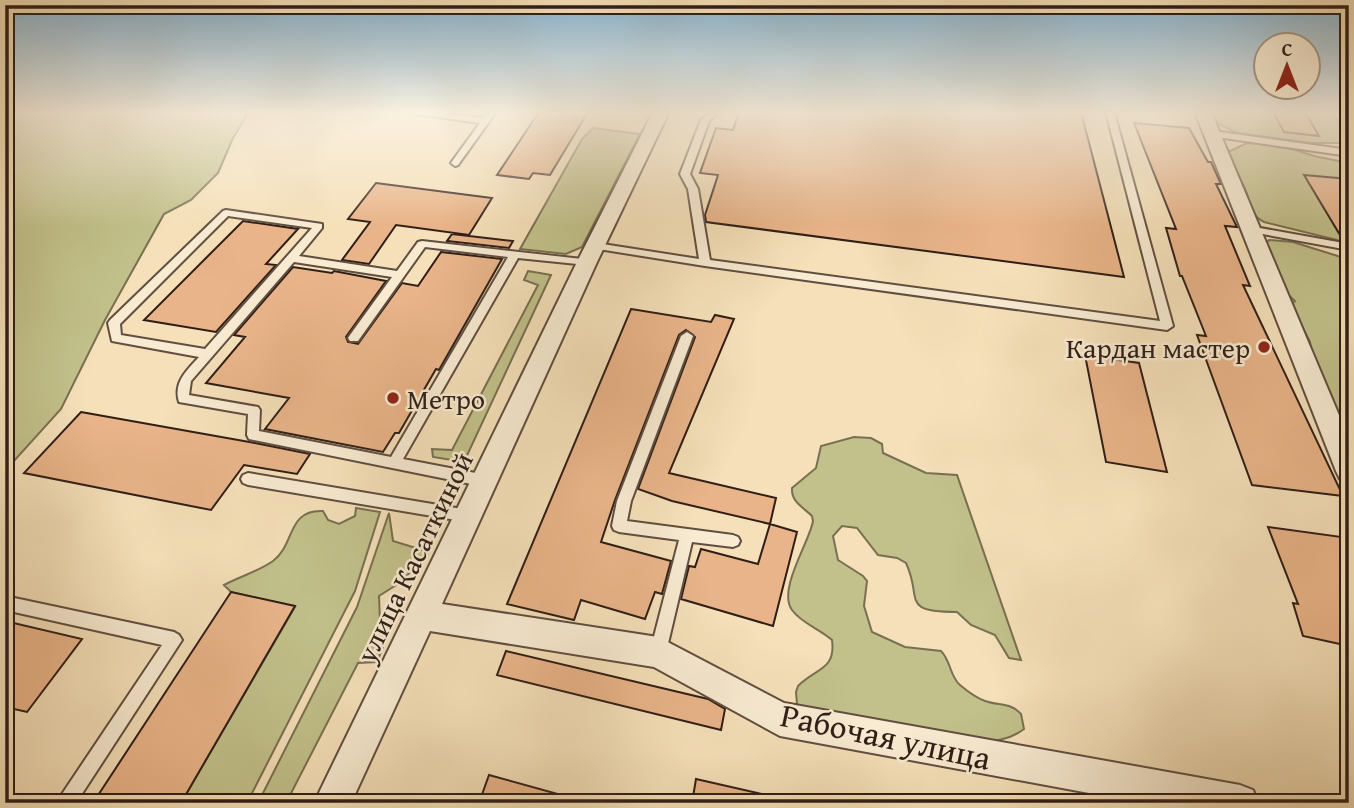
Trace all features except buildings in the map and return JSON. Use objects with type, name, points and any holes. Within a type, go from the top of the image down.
[{"type":"street","name":"улица Касаткиной","points":[[332,803],[642,150]]},
{"type":"street","points":[[1219,150],[1349,471]]},
{"type":"street","name":"Рабочая улица","points":[[421,615],[658,652],[779,719],[1240,803]]},
{"type":"lane","points":[[456,163],[465,150]]},
{"type":"lane","points":[[694,150],[685,174],[693,189],[705,263]]},
{"type":"lane","points":[[354,338],[422,244],[514,255],[591,254],[705,263],[1167,326],[1120,150]]},
{"type":"lane","points":[[1325,150],[1349,153]]},
{"type":"lane","points":[[207,354],[116,338],[114,323],[226,213],[319,226],[185,380],[183,399],[254,410],[253,435],[486,481]]},
{"type":"lane","points":[[1249,229],[1349,247]]},
{"type":"lane","points":[[395,461],[514,255]]},
{"type":"lane","points":[[291,258],[400,275]]},
{"type":"lane","points":[[687,335],[624,501],[619,526],[733,541]]},
{"type":"lane","points":[[248,479],[467,516]]},
{"type":"lane","points":[[658,652],[687,535]]},
{"type":"lane","points":[[5,603],[174,640],[65,803]]},
{"type":"shaded area","points":[[5,150],[228,150],[218,173],[191,200],[164,214],[105,320],[61,409],[5,471]]},
{"type":"shaded area","points":[[576,150],[632,150],[582,247],[566,254],[520,249]]},
{"type":"shaded area","points":[[1233,150],[1294,150],[1349,163],[1349,243],[1259,219],[1251,208],[1228,152]]},
{"type":"shaded area","points":[[1269,240],[1293,242],[1341,257],[1349,271],[1349,458],[1313,363],[1310,342],[1291,305],[1295,301],[1283,290],[1266,243]]},
{"type":"shaded area","points":[[528,271],[551,275],[464,462],[433,457],[432,449],[452,450],[538,285],[524,280]]},
{"type":"shaded area","points":[[854,437],[871,438],[882,444],[883,453],[926,473],[957,475],[1021,660],[1009,658],[995,635],[971,625],[957,612],[920,606],[916,601],[906,563],[897,558],[878,555],[857,528],[842,526],[833,536],[838,560],[867,581],[864,606],[872,632],[905,647],[941,651],[954,678],[963,687],[982,700],[1008,706],[1021,714],[1024,729],[1018,733],[1001,740],[976,741],[806,711],[797,704],[798,686],[828,663],[832,640],[800,619],[788,601],[791,578],[813,521],[812,516],[796,501],[792,488],[816,468],[821,446]]},
{"type":"shaded area","points":[[356,508],[380,512],[355,591],[247,803],[181,803],[295,607],[231,592],[224,585],[273,561],[303,516],[323,511],[328,520],[339,524],[355,516]]},
{"type":"shaded area","points":[[389,513],[393,541],[429,552],[401,582],[379,596],[380,622],[390,629],[377,662],[358,663],[286,803],[258,803],[357,607]]},
{"type":"place","name":"Кардан мастер","points":[[1264,347]]},
{"type":"place","name":"Метро","points":[[393,398]]}]
